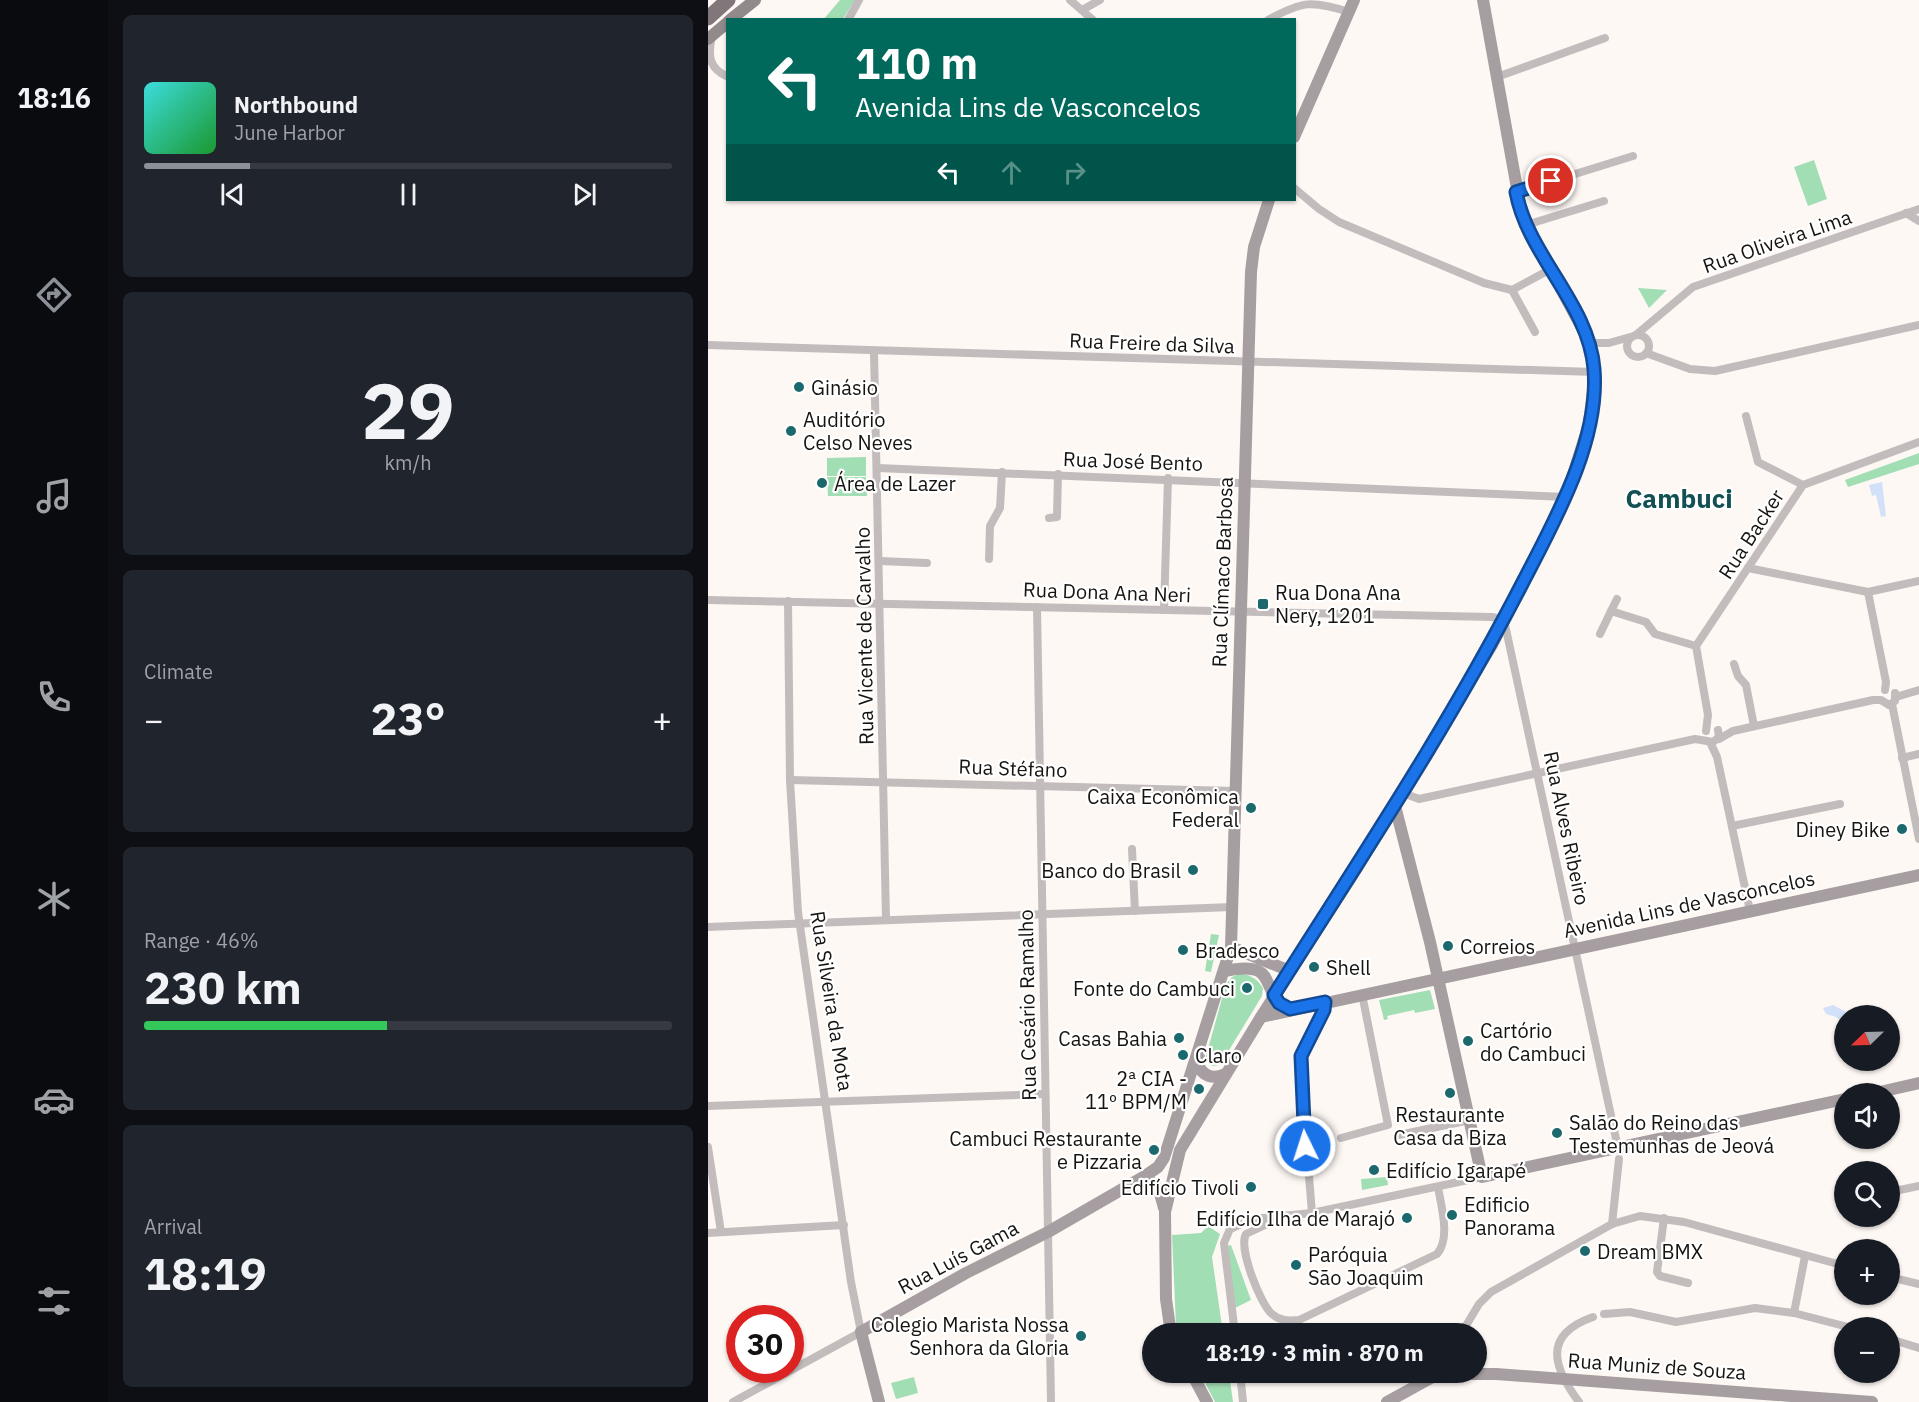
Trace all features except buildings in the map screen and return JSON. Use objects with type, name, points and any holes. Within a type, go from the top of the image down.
[{"type":"highway","points":[[708,18],[728,0]]},
{"type":"main road","points":[[733,18],[755,0]]},
{"type":"main road","points":[[1169,1323],[1166,1299],[1165,1212],[1169,1161],[1183,1144],[1274,995],[1395,806],[1504,620],[1566,497],[1589,424],[1595,372],[1590,343],[1526,225],[1516,192],[1483,0]]},
{"type":"main road","points":[[1296,132],[1351,6]]},
{"type":"main road","points":[[710,37],[726,24]]},
{"type":"main road","name":"Rua Clímaco Barbosa","points":[[1169,1161],[1198,1053],[1231,947],[1248,362],[1254,247],[1269,201]]},
{"type":"main road","points":[[1395,806],[1438,978],[1482,1178],[1619,1153],[1834,1102]]},
{"type":"main road","name":"Avenida Lins de Vasconcelos","points":[[1261,1017],[1919,875]]},
{"type":"main road","points":[[1231,947],[1290,971]]},
{"type":"main road","points":[[1224,971],[1244,966],[1258,970],[1267,980],[1279,1003],[1290,1009]]},
{"type":"main road","points":[[1198,1053],[1198,1064],[1203,1073],[1214,1077],[1225,1074]]},
{"type":"main road","points":[[1900,1087],[1919,1083]]},
{"type":"main road","name":"Rua Luís Gama","points":[[861,1332],[966,1273],[1048,1232],[1169,1161]]},
{"type":"main road","points":[[1145,1176],[1159,1190],[1165,1212]]},
{"type":"main road","name":"Rua Silveira da Mota","points":[[861,1332],[879,1402]]},
{"type":"main road","name":"Rua Muniz de Souza","points":[[1487,1374],[1872,1402]]},
{"type":"main road","points":[[1197,1383],[1207,1402]]},
{"type":"main road","points":[[1387,1402],[1421,1383]]},
{"type":"street","points":[[849,18],[859,0]]},
{"type":"street","points":[[1070,0],[1091,18]]},
{"type":"street","points":[[1082,10],[1100,0]]},
{"type":"street","points":[[1272,18],[1306,1],[1351,6]]},
{"type":"street","points":[[710,37],[709,63],[716,72],[726,76]]},
{"type":"street","points":[[1497,77],[1605,38]]},
{"type":"street","points":[[1516,192],[1633,156]]},
{"type":"street","points":[[1296,190],[1339,222],[1484,283],[1512,290],[1551,270]]},
{"type":"street","points":[[1526,225],[1604,201]]},
{"type":"street","name":"Rua Oliveira Lima","points":[[1638,336],[1694,287],[1919,209]]},
{"type":"street","points":[[1906,213],[1919,221]]},
{"type":"street","points":[[1512,290],[1535,332]]},
{"type":"street","points":[[1646,353],[1690,369],[1715,371],[1919,325]]},
{"type":"street","points":[[1590,343],[1610,343],[1638,336]]},
{"type":"street","points":[[1610,343],[1637,357],[1646,353],[1649,346],[1638,336]]},
{"type":"street","points":[[1628,351],[1626,343],[1638,336]]},
{"type":"street","name":"Rua Freire da Silva","points":[[708,345],[1595,372]]},
{"type":"street","name":"Rua Vicente de Carvalho","points":[[874,351],[886,919]]},
{"type":"street","points":[[1746,416],[1758,462],[1803,484]]},
{"type":"street","name":"Rua Backer","points":[[1696,646],[1803,484],[1919,442]]},
{"type":"street","name":"Rua José Bento","points":[[878,468],[1168,478],[1566,497]]},
{"type":"street","points":[[989,559],[990,526],[1000,508],[1002,472]]},
{"type":"street","points":[[1049,518],[1057,517],[1058,474]]},
{"type":"street","points":[[1164,610],[1168,478]]},
{"type":"street","points":[[880,561],[927,563]]},
{"type":"street","points":[[1748,568],[1868,592],[1919,581]]},
{"type":"street","points":[[1868,592],[1919,839]]},
{"type":"street","points":[[1600,634],[1617,599]]},
{"type":"street","name":"Rua Dona Ana Neri","points":[[708,600],[1492,617],[1504,620]]},
{"type":"street","name":"Rua Silveira da Mota","points":[[788,601],[790,780],[799,924],[861,1332]]},
{"type":"street","name":"Rua Cesário Ramalho","points":[[1037,607],[1051,1402]]},
{"type":"street","points":[[1611,611],[1646,622],[1655,634],[1696,646],[1712,735],[1750,911]]},
{"type":"street","name":"Rua Alves Ribeiro","points":[[1504,620],[1619,1153],[1612,1224]]},
{"type":"street","points":[[1734,664],[1738,676],[1746,685],[1754,726]]},
{"type":"street","points":[[1403,793],[1419,799],[1919,690]]},
{"type":"street","points":[[1902,758],[1919,754]]},
{"type":"street","name":"Rua Stéfano","points":[[790,780],[1235,791]]},
{"type":"street","points":[[1732,826],[1840,804]]},
{"type":"street","points":[[1132,849],[1135,911]]},
{"type":"street","points":[[708,927],[1232,907]]},
{"type":"street","points":[[1341,1138],[1388,1125],[1362,994]]},
{"type":"street","points":[[1312,1213],[1300,1065],[1301,1056],[1324,1010],[1325,1002]]},
{"type":"street","points":[[708,1106],[1045,1094]]},
{"type":"street","points":[[1399,1135],[1470,1120]]},
{"type":"street","points":[[708,1148],[721,1232]]},
{"type":"street","points":[[1233,1323],[1224,1254],[1224,1244],[1230,1229],[1252,1219],[1312,1213],[1482,1178]]},
{"type":"street","points":[[1900,1189],[1919,1186]]},
{"type":"street","points":[[1284,1216],[1246,1234],[1242,1245],[1266,1308],[1279,1319],[1299,1320],[1437,1254],[1442,1249],[1444,1232],[1438,1187]]},
{"type":"street","points":[[1468,1323],[1479,1304],[1491,1292],[1612,1224],[1640,1216],[1664,1218],[1834,1263]]},
{"type":"street","points":[[1664,1218],[1657,1272],[1660,1276],[1688,1283]]},
{"type":"street","points":[[708,1233],[844,1225]]},
{"type":"street","points":[[1794,1313],[1805,1256]]},
{"type":"street","points":[[1900,1279],[1919,1284]]},
{"type":"street","points":[[1604,1314],[1630,1312],[1676,1322],[1755,1308],[1794,1313],[1834,1323]]},
{"type":"street","points":[[1579,1402],[1562,1379],[1557,1357],[1561,1338],[1571,1326],[1593,1317]]},
{"type":"street","name":"Rua Luís Gama","points":[[733,1402],[861,1332]]},
{"type":"street","points":[[1900,1343],[1919,1348]]},
{"type":"street","points":[[1241,1383],[1244,1402]]},
{"type":"green space","points":[[840,0],[855,0],[844,18],[825,18]]},
{"type":"green space","points":[[1814,160],[1827,199],[1808,206],[1794,167]]},
{"type":"green space","points":[[1638,288],[1667,290],[1649,308]]},
{"type":"green space","points":[[1919,453],[1919,464],[1848,487],[1845,480]]},
{"type":"green space","points":[[866,457],[866,476],[827,476],[827,458]]},
{"type":"green space","points":[[827,477],[866,477],[867,496],[828,496]]},
{"type":"green space","points":[[1211,934],[1219,935],[1211,972],[1205,971]]},
{"type":"green space","points":[[1241,973],[1259,982],[1263,988],[1262,996],[1220,1065],[1212,1066],[1207,1062],[1206,1056],[1226,984],[1232,977]]},
{"type":"green space","points":[[1430,990],[1435,1009],[1415,1013],[1414,1010],[1387,1016],[1388,1019],[1384,1020],[1379,1000]]},
{"type":"green space","points":[[1387,1177],[1388,1185],[1362,1190],[1361,1179]]},
{"type":"green space","points":[[1208,1226],[1220,1234],[1212,1257],[1222,1323],[1176,1323],[1172,1235],[1201,1233]]},
{"type":"green space","points":[[1231,1245],[1251,1300],[1233,1309],[1228,1246]]},
{"type":"green space","points":[[914,1377],[918,1393],[896,1399],[891,1383]]},
{"type":"green space","points":[[1205,1383],[1230,1383],[1233,1402],[1215,1402]]},
{"type":"water","points":[[1882,482],[1886,516],[1881,517],[1876,495],[1872,496],[1869,485]]},
{"type":"water","points":[[1834,1006],[1834,1016],[1826,1014],[1823,1008]]},
{"type":"place","name":"Ginásio","points":[[799,387]]},
{"type":"place","name":"Auditório Celso Neves","points":[[791,431]]},
{"type":"place","name":"Área de Lazer","points":[[822,483]]},
{"type":"place","name":"Rua Dona Ana Nery, 1201","points":[[1263,604]]},
{"type":"place","name":"Caixa Econômica Federal","points":[[1251,808]]},
{"type":"place","name":"Diney Bike","points":[[1902,829]]},
{"type":"place","name":"Banco do Brasil","points":[[1193,870]]},
{"type":"place","name":"Correios","points":[[1448,946]]},
{"type":"place","name":"Bradesco","points":[[1183,950]]},
{"type":"place","name":"Shell","points":[[1314,967]]},
{"type":"place","name":"Fonte do Cambuci","points":[[1247,988]]},
{"type":"place","name":"Casas Bahia","points":[[1179,1038]]},
{"type":"place","name":"Cartório do Cambuci","points":[[1468,1041]]},
{"type":"place","name":"Claro","points":[[1183,1055]]},
{"type":"place","name":"2ª CIA - 11º BPM/M","points":[[1199,1089]]},
{"type":"place","name":"Restaurante Casa da Biza","points":[[1450,1093]]},
{"type":"place","name":"Salão do Reino das Testemunhas de Jeová","points":[[1557,1133]]},
{"type":"place","name":"Cambuci Restaurante e Pizzaria","points":[[1154,1150]]},
{"type":"place","name":"Edifício Igarapé","points":[[1374,1170]]},
{"type":"place","name":"Edifício Tivoli","points":[[1251,1187]]},
{"type":"place","name":"Edificio Panorama","points":[[1452,1215]]},
{"type":"place","name":"Edifício Ilha de Marajó","points":[[1407,1218]]},
{"type":"place","name":"Dream BMX","points":[[1585,1251]]},
{"type":"place","name":"Paróquia São Joaquim","points":[[1296,1265]]},
{"type":"place","name":"Colegio Marista Nossa Senhora da Gloria","points":[[1081,1336]]},
{"type":"district","name":"Cambuci","points":[[1679,498]]},
{"type":"route","points":[[1305,1146],[1301,1056],[1324,1010],[1325,1002],[1290,1009],[1279,1003],[1274,995],[1357,868],[1492,645],[1566,497],[1589,424],[1595,372],[1590,343],[1526,225],[1516,192],[1551,181]]}]
